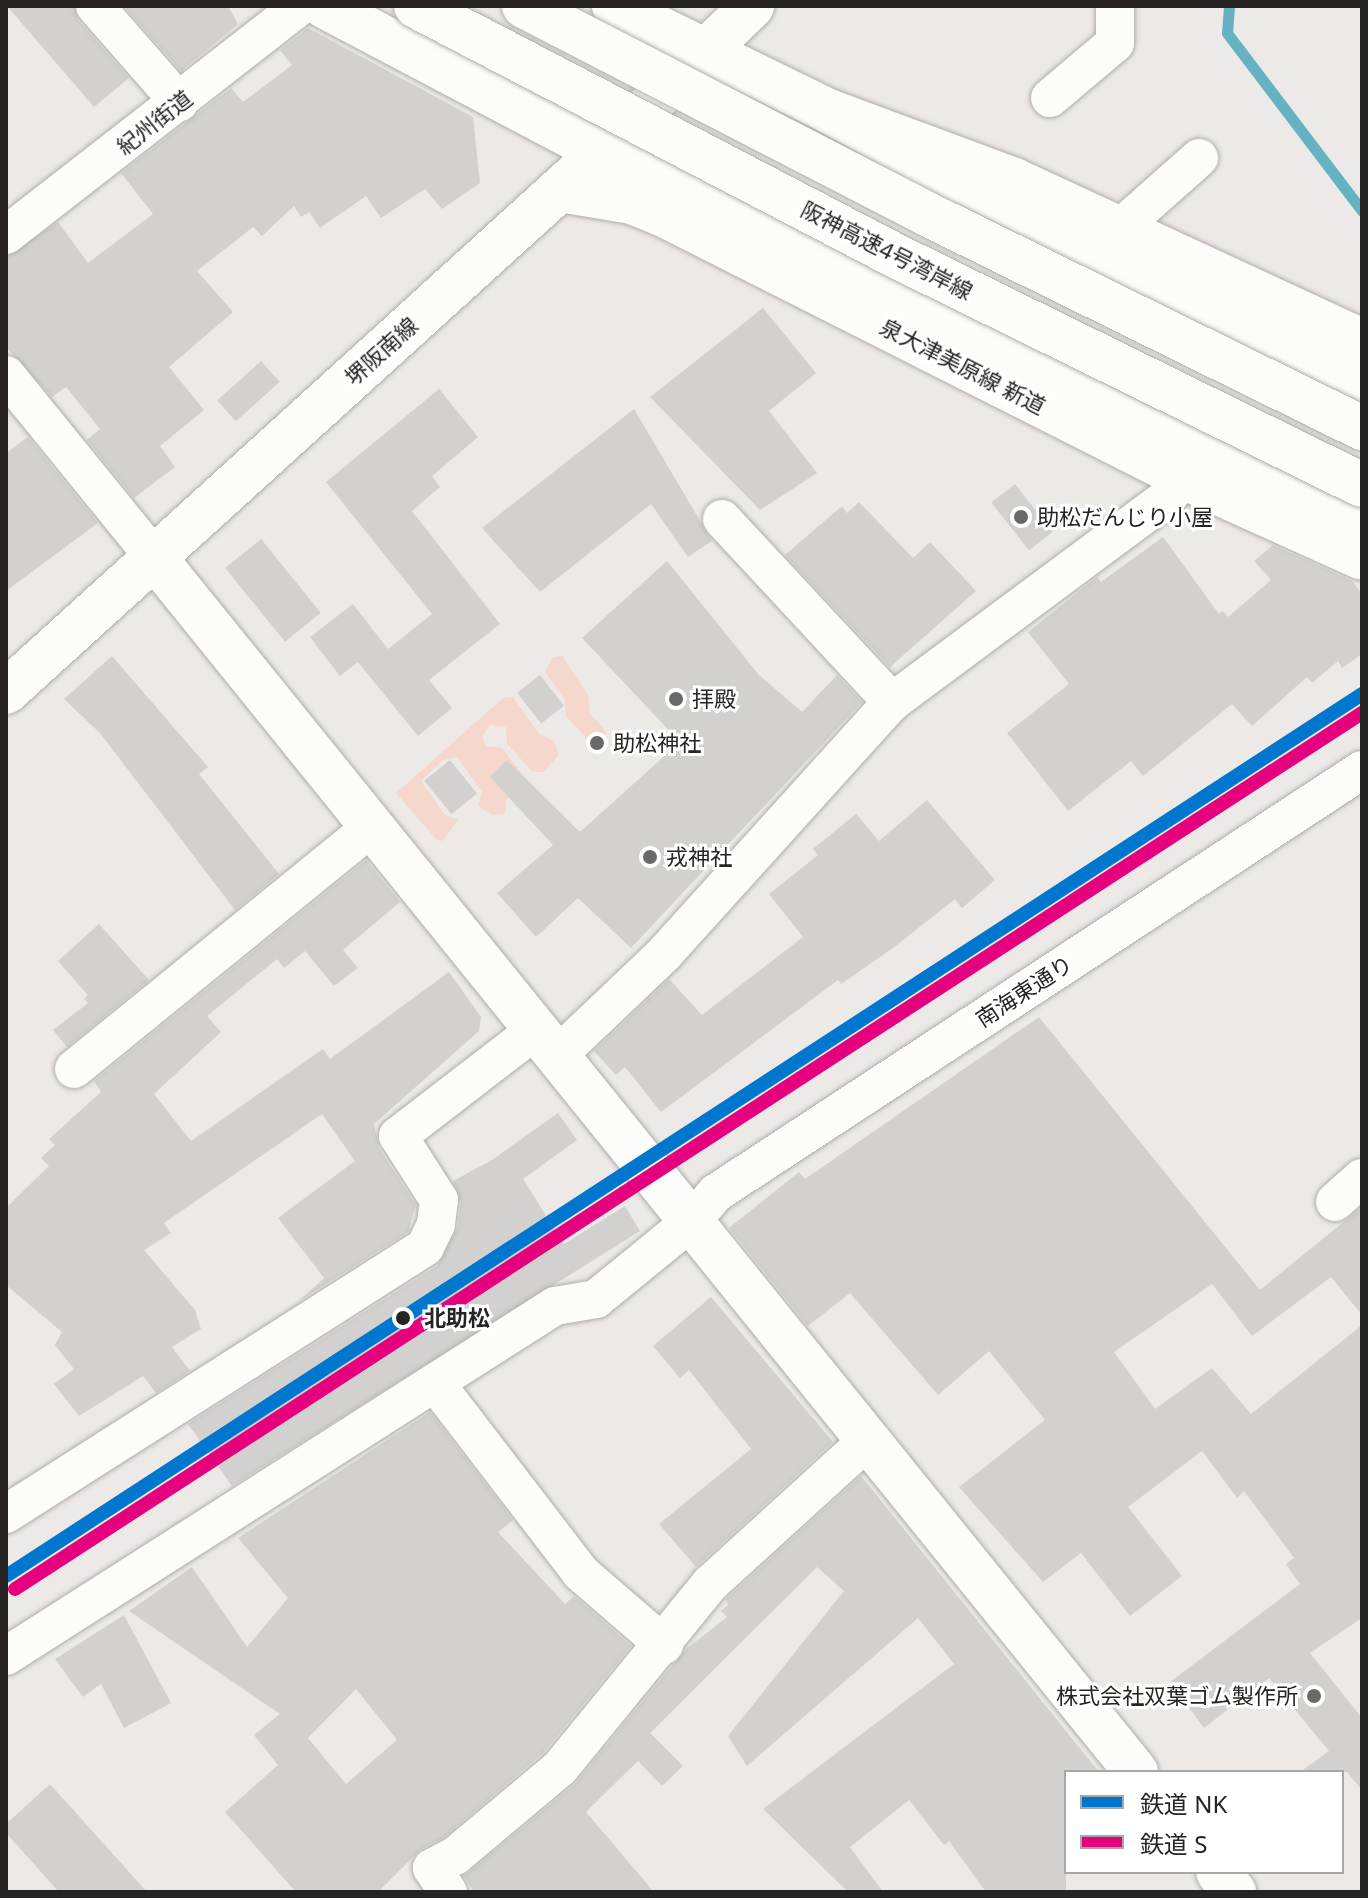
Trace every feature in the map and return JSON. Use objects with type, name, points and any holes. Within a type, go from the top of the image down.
[{"type":"main road","points":[[324,6],[688,196],[1362,528]]},
{"type":"main road","name":"阪神高速4号湾岸線","points":[[416,6],[938,277],[1362,485]]},
{"type":"main road","points":[[524,6],[927,214],[1362,428]]},
{"type":"main road","points":[[614,6],[706,55],[826,110],[1014,180],[1362,341]]},
{"type":"main road","name":"堺阪南線","points":[[6,692],[560,190],[706,55],[752,6]]},
{"type":"main road","points":[[826,110],[1116,268],[1362,387]]},
{"type":"main road","name":"泉大津美原線 新道","points":[[560,190],[632,202],[662,214],[1183,477],[1362,558]]},
{"type":"main road","points":[[154,557],[693,1220],[867,1441],[1134,1770]]},
{"type":"main road","points":[[1220,1874],[1234,1892]]},
{"type":"street","points":[[95,6],[179,102]]},
{"type":"street","name":"紀州街道","points":[[6,235],[300,6]]},
{"type":"street","points":[[1050,98],[1115,43],[1115,6]]},
{"type":"street","points":[[1119,229],[1199,158]]},
{"type":"street","points":[[6,375],[154,557]]},
{"type":"street","points":[[6,1514],[425,1247],[436,1224],[439,1200],[398,1136],[547,1042],[665,953],[892,702],[1168,497],[1183,477]]},
{"type":"street","points":[[722,519],[892,702]]},
{"type":"street","name":"南海東通り","points":[[6,1656],[555,1306],[596,1299],[693,1220],[716,1193],[1362,770]]},
{"type":"street","points":[[74,1069],[372,827]]},
{"type":"street","points":[[436,1384],[581,1573],[664,1645]]},
{"type":"street","points":[[448,1892],[432,1868],[455,1856],[560,1768],[664,1645],[710,1584],[867,1441]]},
{"type":"shaded area","points":[[562,656],[588,695],[590,713],[606,732],[603,738],[588,740],[566,716],[565,700],[545,672],[552,658]]},
{"type":"shaded area","points":[[513,697],[539,734],[554,741],[559,755],[543,772],[533,772],[507,744],[506,727],[490,725],[482,736],[486,746],[502,748],[525,778],[506,800],[505,814],[493,815],[478,806],[482,792],[457,757],[443,760],[421,781],[445,815],[458,820],[443,841],[436,839],[396,793],[503,698]]},
{"type":"building","points":[[7,6],[74,6],[78,20],[129,78],[94,107]]},
{"type":"building","points":[[124,6],[228,6],[238,24],[181,71]]},
{"type":"building","points":[[308,28],[473,117],[480,183],[442,209],[425,189],[381,218],[366,196],[320,228],[309,212],[301,217],[294,206],[262,236],[253,227],[197,271],[233,312],[169,367],[204,410],[160,446],[175,467],[134,498],[87,440],[100,429],[66,387],[52,397],[6,347],[6,257],[58,222],[88,263],[153,214],[121,173],[231,88],[243,102],[292,65],[280,50]]},
{"type":"building","points":[[763,308],[816,373],[769,411],[817,473],[760,510],[650,397]]},
{"type":"building","points":[[261,361],[280,382],[236,421],[217,400]]},
{"type":"building","points":[[439,389],[478,437],[432,476],[440,487],[412,511],[500,624],[429,680],[452,708],[418,736],[358,662],[340,676],[310,637],[353,604],[388,649],[432,614],[326,482]]},
{"type":"building","points":[[634,409],[712,541],[688,557],[651,504],[540,592],[482,528]]},
{"type":"building","points":[[28,437],[98,523],[6,591],[6,453]]},
{"type":"building","name":"助松だんじり小屋","points":[[1015,484],[1053,532],[1029,551],[991,502]]},
{"type":"building","points":[[859,502],[913,558],[930,542],[976,591],[890,667],[785,555],[842,506],[847,513]]},
{"type":"building","points":[[1163,537],[1219,614],[1223,611],[1228,617],[1271,580],[1254,561],[1273,545],[1352,581],[1362,594],[1362,654],[1342,668],[1338,661],[1312,683],[1307,677],[1252,726],[1232,704],[1143,776],[1131,761],[1068,811],[1007,733],[1069,684],[1028,632],[1097,577],[1101,582]]},
{"type":"building","points":[[261,539],[321,613],[285,642],[225,568]]},
{"type":"building","points":[[667,561],[759,675],[802,712],[837,675],[862,702],[631,948],[578,898],[536,937],[497,893],[553,845],[490,777],[507,760],[580,832],[680,742],[582,638]]},
{"type":"building","points":[[112,656],[208,767],[199,774],[279,874],[235,910],[100,733],[64,699]]},
{"type":"building","points":[[540,675],[564,706],[541,724],[517,693]]},
{"type":"building","points":[[450,760],[477,793],[451,814],[424,781]]},
{"type":"building","points":[[927,800],[995,880],[962,908],[955,899],[893,948],[841,984],[838,980],[661,1112],[625,1067],[616,1075],[594,1051],[669,979],[702,1015],[803,937],[769,894],[818,855],[813,849],[856,814],[879,841]]},
{"type":"building","points":[[366,860],[400,902],[343,950],[358,968],[334,986],[305,951],[284,968],[277,959],[207,1016],[221,1032],[154,1094],[191,1141],[323,1049],[330,1059],[449,972],[481,1017],[479,1031],[374,1124],[379,1148],[416,1205],[408,1232],[299,1301],[324,1278],[278,1218],[355,1161],[322,1114],[164,1223],[171,1233],[144,1250],[195,1310],[201,1329],[172,1347],[190,1371],[156,1393],[143,1376],[79,1416],[54,1384],[74,1369],[55,1345],[62,1332],[6,1285],[6,1208],[49,1166],[41,1158],[55,1145],[49,1139],[101,1092],[94,1081]]},
{"type":"building","points":[[99,924],[149,980],[67,1047],[53,1030],[88,1003],[84,999],[88,995],[58,961]]},
{"type":"building","points":[[1039,1017],[1260,1290],[1362,1207],[1362,1315],[1331,1277],[1252,1336],[1212,1284],[1114,1352],[1155,1409],[1212,1368],[1251,1414],[1362,1325],[1362,1618],[1310,1653],[1362,1718],[1362,1790],[1344,1770],[1303,1770],[1329,1751],[1269,1678],[1204,1728],[1170,1682],[1300,1584],[1286,1564],[1294,1558],[1244,1491],[1237,1498],[1202,1451],[1128,1507],[1182,1576],[1130,1616],[1081,1553],[1043,1582],[959,1487],[1045,1420],[989,1351],[938,1395],[850,1293],[808,1326],[729,1228],[799,1172],[805,1179]]},
{"type":"building","points":[[558,1113],[577,1140],[523,1179],[564,1244],[625,1206],[640,1231],[232,1486],[188,1424],[437,1266],[458,1227],[461,1202],[453,1181],[492,1160]]},
{"type":"building","points":[[711,1297],[833,1442],[696,1567],[659,1524],[751,1449],[689,1370],[680,1378],[653,1346]]},
{"type":"building","points":[[430,1412],[513,1520],[498,1532],[565,1604],[574,1596],[631,1646],[544,1752],[443,1838],[421,1849],[378,1892],[296,1892],[225,1812],[278,1765],[254,1735],[280,1714],[129,1611],[192,1567],[247,1647],[288,1598],[238,1538]],"holes":[[[356,1689],[397,1740],[346,1784],[308,1738]]]},
{"type":"building","points":[[861,1476],[1097,1770],[1064,1770],[1066,1892],[986,1892],[949,1841],[944,1845],[909,1800],[850,1847],[883,1892],[848,1892],[763,1809],[954,1664],[918,1618],[747,1766],[728,1736],[844,1591],[817,1567],[650,1733],[683,1766],[662,1786],[638,1761],[586,1812],[654,1892],[474,1892],[464,1876],[574,1785],[685,1650],[727,1617],[721,1611],[728,1605],[726,1599]]},
{"type":"building","points":[[124,1615],[171,1703],[124,1728],[101,1684],[83,1697],[55,1659]]},
{"type":"building","points":[[50,1784],[147,1892],[59,1892],[6,1833],[6,1824]]},
{"type":"waterway","points":[[1229,6],[1227,33],[1362,211]]},
{"type":"rail line","name":"NK","points":[[6,1576],[1362,694]]},
{"type":"rail line","name":"S","points":[[15,1589],[1362,713]]},
{"type":"place","name":"助松だんじり小屋","points":[[1021,517]]},
{"type":"place","name":"拝殿","points":[[676,699]]},
{"type":"place","name":"助松神社","points":[[597,743]]},
{"type":"place","name":"戎神社","points":[[650,857]]},
{"type":"place","name":"北助松","points":[[403,1318]]},
{"type":"place","name":"株式会社双葉ゴム製作所","points":[[1314,1696]]}]
